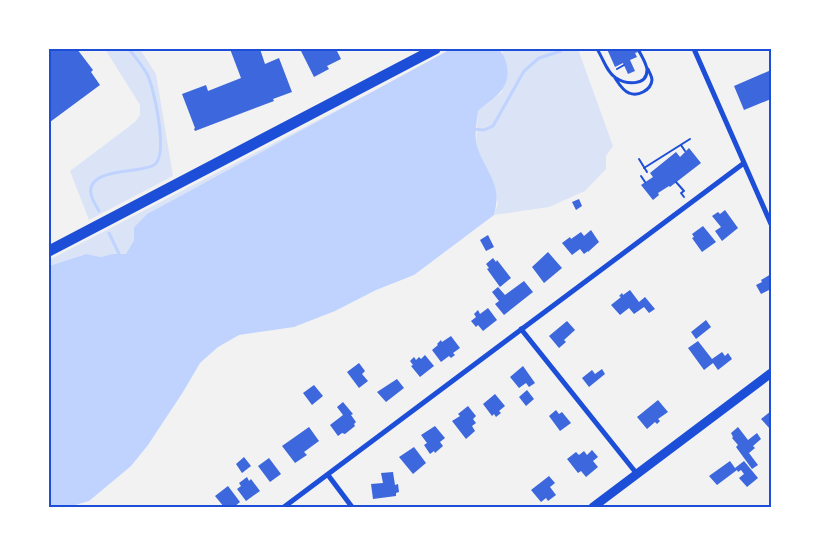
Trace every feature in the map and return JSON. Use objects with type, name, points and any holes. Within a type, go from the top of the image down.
[{"type":"main road","points":[[49,251],[435,49]]},
{"type":"street","points":[[694,49],[771,224]]},
{"type":"street","points":[[284,507],[744,163]]},
{"type":"street","points":[[521,329],[636,474]]},
{"type":"street","points":[[593,507],[771,373]]},
{"type":"street","points":[[328,475],[352,507]]},
{"type":"lane","points":[[598,49],[611,74],[621,87],[634,94],[645,91],[651,84],[652,79],[638,49]]},
{"type":"lane","points":[[611,74],[622,81],[634,83],[642,80],[648,69]]},
{"type":"path","points":[[615,71],[624,65]]},
{"type":"path","points":[[644,168],[690,139]]},
{"type":"path","points":[[681,145],[685,151]]},
{"type":"path","points":[[659,158],[662,163]]},
{"type":"path","points":[[639,159],[647,172]]},
{"type":"path","points":[[641,176],[645,182]]},
{"type":"path","points":[[676,182],[684,192],[681,193]]},
{"type":"shaded area","points":[[105,49],[140,49],[156,74],[173,176],[89,220],[70,171],[135,122],[140,115],[140,105]]},
{"type":"shaded area","points":[[498,49],[578,49],[613,146],[606,156],[606,169],[585,191],[549,207],[494,215],[498,203],[476,144],[478,111],[502,92],[503,52]]},
{"type":"shaded area","points":[[370,93],[147,214],[134,227],[134,240],[126,254],[112,254],[101,257],[85,254],[49,266],[49,260]]},
{"type":"water","points":[[451,49],[498,49],[506,62],[508,71],[505,85],[496,96],[478,111],[476,129],[477,146],[495,186],[496,204],[494,215],[414,275],[376,290],[335,311],[294,327],[239,335],[218,347],[200,363],[148,445],[131,466],[89,501],[68,507],[49,507],[49,266],[86,254],[101,257],[112,254],[126,254],[134,240],[134,227],[147,214]]},
{"type":"building","points":[[49,49],[77,49],[93,70],[91,72],[100,85],[50,122]]},
{"type":"building","points":[[230,49],[251,49],[251,51],[260,49],[265,64],[279,58],[292,92],[273,99],[274,101],[195,131],[182,94],[206,85],[208,91],[241,78]]},
{"type":"building","points":[[300,49],[336,49],[341,59],[327,66],[329,69],[314,77]]},
{"type":"building","points":[[607,49],[636,49],[638,52],[635,53],[637,57],[630,60],[635,71],[628,74],[623,63],[615,67]]},
{"type":"building","points":[[771,70],[771,99],[744,110],[734,86]]},
{"type":"building","points":[[689,148],[701,163],[670,187],[658,193],[659,195],[653,200],[641,185],[653,177],[650,173],[676,152],[680,157]]},
{"type":"building","points":[[579,199],[582,206],[576,210],[572,202]]},
{"type":"building","points":[[725,210],[738,228],[722,241],[715,231],[721,227],[712,216],[718,212],[720,214]]},
{"type":"building","points":[[703,226],[716,242],[702,252],[692,238],[694,237],[692,234]]},
{"type":"building","points":[[591,230],[599,242],[584,254],[580,249],[572,255],[562,243],[581,232],[584,236]]},
{"type":"building","points":[[488,235],[494,247],[486,251],[480,240]]},
{"type":"building","points":[[548,252],[562,268],[544,283],[532,267]]},
{"type":"building","points":[[493,258],[496,262],[497,260],[511,278],[500,287],[487,269],[489,268],[486,264]]},
{"type":"building","points":[[771,274],[771,289],[761,294],[756,285]]},
{"type":"building","points":[[524,281],[533,292],[504,315],[495,304],[499,301],[492,292],[498,287],[505,295]]},
{"type":"building","points":[[630,290],[639,302],[645,297],[655,309],[649,313],[644,307],[634,314],[629,308],[620,315],[611,305],[621,297],[619,296],[622,293],[623,295]]},
{"type":"building","points":[[488,308],[497,320],[483,331],[471,321],[476,317],[474,314],[478,310],[480,314]]},
{"type":"building","points":[[706,320],[711,327],[696,339],[691,332]]},
{"type":"building","points":[[567,321],[575,330],[564,340],[566,342],[559,348],[549,336]]},
{"type":"building","points":[[451,336],[460,348],[453,353],[455,355],[451,358],[449,356],[441,362],[432,350],[441,340],[442,342]]},
{"type":"building","points":[[698,341],[712,359],[722,352],[725,356],[728,353],[732,359],[718,370],[713,363],[704,370],[688,348]]},
{"type":"building","points":[[425,355],[434,366],[420,377],[411,366],[413,365],[410,361],[414,357],[416,360],[419,357],[421,359]]},
{"type":"building","points":[[359,363],[365,371],[362,374],[368,381],[359,388],[347,372]]},
{"type":"building","points":[[523,366],[535,383],[529,387],[526,383],[519,388],[510,377]]},
{"type":"building","points":[[602,369],[605,374],[589,387],[582,378],[592,370],[595,374]]},
{"type":"building","points":[[397,379],[404,388],[386,402],[377,392]]},
{"type":"building","points":[[314,385],[323,396],[312,405],[303,393]]},
{"type":"building","points":[[527,390],[534,399],[526,406],[519,397]]},
{"type":"building","points":[[495,394],[505,406],[496,417],[494,414],[492,416],[483,404]]},
{"type":"building","points":[[658,400],[668,412],[658,419],[660,421],[657,424],[655,422],[647,429],[637,417]]},
{"type":"building","points":[[343,402],[353,414],[351,415],[356,422],[355,426],[345,434],[342,433],[338,436],[330,425],[343,415],[337,407]]},
{"type":"building","points":[[468,406],[476,416],[473,419],[476,423],[472,426],[475,431],[466,439],[452,421],[460,416],[458,414]]},
{"type":"building","points":[[556,410],[559,414],[562,412],[571,423],[560,431],[549,416]]},
{"type":"building","points":[[771,411],[771,428],[770,429],[761,419]]},
{"type":"building","points":[[435,426],[445,438],[440,442],[443,446],[435,453],[434,451],[430,454],[424,445],[427,443],[421,435]]},
{"type":"building","points":[[309,427],[319,441],[304,452],[307,455],[295,463],[282,446]]},
{"type":"building","points":[[738,427],[748,440],[757,433],[761,439],[753,446],[755,448],[749,453],[758,465],[752,469],[736,447],[738,445],[732,438],[731,433]]},
{"type":"building","points":[[414,447],[426,463],[413,474],[399,457]]},
{"type":"building","points":[[592,450],[598,457],[593,461],[598,467],[586,477],[581,471],[578,473],[567,459],[576,452],[579,455],[584,451],[587,455]]},
{"type":"building","points":[[244,457],[251,466],[242,473],[236,464]]},
{"type":"building","points":[[269,458],[281,474],[270,482],[258,466]]},
{"type":"building","points":[[730,461],[735,468],[744,461],[758,478],[747,487],[739,478],[744,474],[741,470],[738,472],[737,470],[717,485],[709,476]]},
{"type":"building","points":[[393,472],[395,485],[398,484],[399,492],[396,493],[396,496],[373,499],[371,484],[383,483],[381,473]]},
{"type":"building","points":[[549,476],[555,483],[550,487],[556,495],[548,501],[546,498],[541,502],[531,490]]},
{"type":"building","points":[[247,477],[249,481],[251,479],[260,491],[246,501],[237,489],[241,486],[239,483]]},
{"type":"building","points":[[228,486],[240,502],[234,507],[224,507],[215,496]]},
{"type":"waterway","points":[[99,211],[91,194],[92,185],[97,179],[105,175],[147,168],[154,165],[158,159],[160,149],[159,121],[150,81],[129,49]]},
{"type":"waterway","points":[[473,129],[484,130],[493,126],[524,71],[539,58],[561,51],[561,49]]},
{"type":"waterway","points":[[109,233],[120,256]]}]
